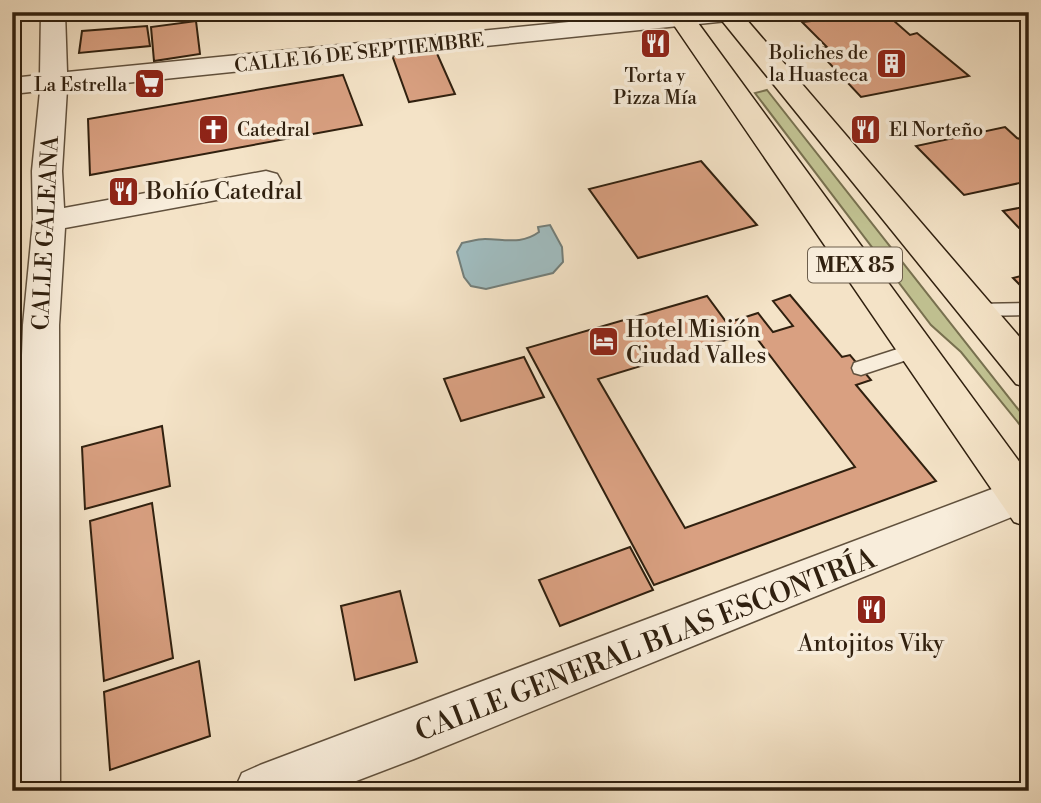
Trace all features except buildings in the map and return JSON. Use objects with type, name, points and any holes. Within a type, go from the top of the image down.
[{"type":"main road","name":"MEX 85","points":[[734,13],[1029,374]]},
{"type":"main road","name":"MEX 85","points":[[680,16],[916,350],[1026,499]]},
{"type":"street","name":"CALLE GALEANA","points":[[34,791],[27,328],[49,221],[47,171],[54,82],[52,12]]},
{"type":"street","name":"CALLE 16 DE SEPTIEMBRE","points":[[12,86],[680,16],[734,13]]},
{"type":"street","points":[[49,221],[266,181]]},
{"type":"street","name":"CALLE GENERAL BLAS ESCONTRÍA","points":[[260,791],[1026,499]]},
{"type":"lane","points":[[975,310],[1029,309]]},
{"type":"lane","points":[[861,368],[916,350]]},
{"type":"green space","points":[[767,90],[1029,423],[1029,432],[1020,425],[961,352],[931,325],[755,93]]},
{"type":"water","points":[[550,225],[562,247],[563,262],[553,273],[486,289],[471,286],[464,277],[457,252],[462,243],[482,239],[526,239],[539,232],[538,227]]},
{"type":"place","name":"Torta y Pizza Mía","points":[[655,44]]},
{"type":"place","name":"Boliches de la Huasteca","points":[[891,63]]},
{"type":"place","name":"La Estrella","points":[[150,84]]},
{"type":"place","name":"Catedral","points":[[214,129]]},
{"type":"place","name":"El Norteño","points":[[866,129]]},
{"type":"place","name":"Bohío Catedral","points":[[123,191]]},
{"type":"place","name":"Hotel Misión Ciudad Valles","points":[[603,342]]},
{"type":"place","name":"Antojitos Viky","points":[[871,609]]}]
